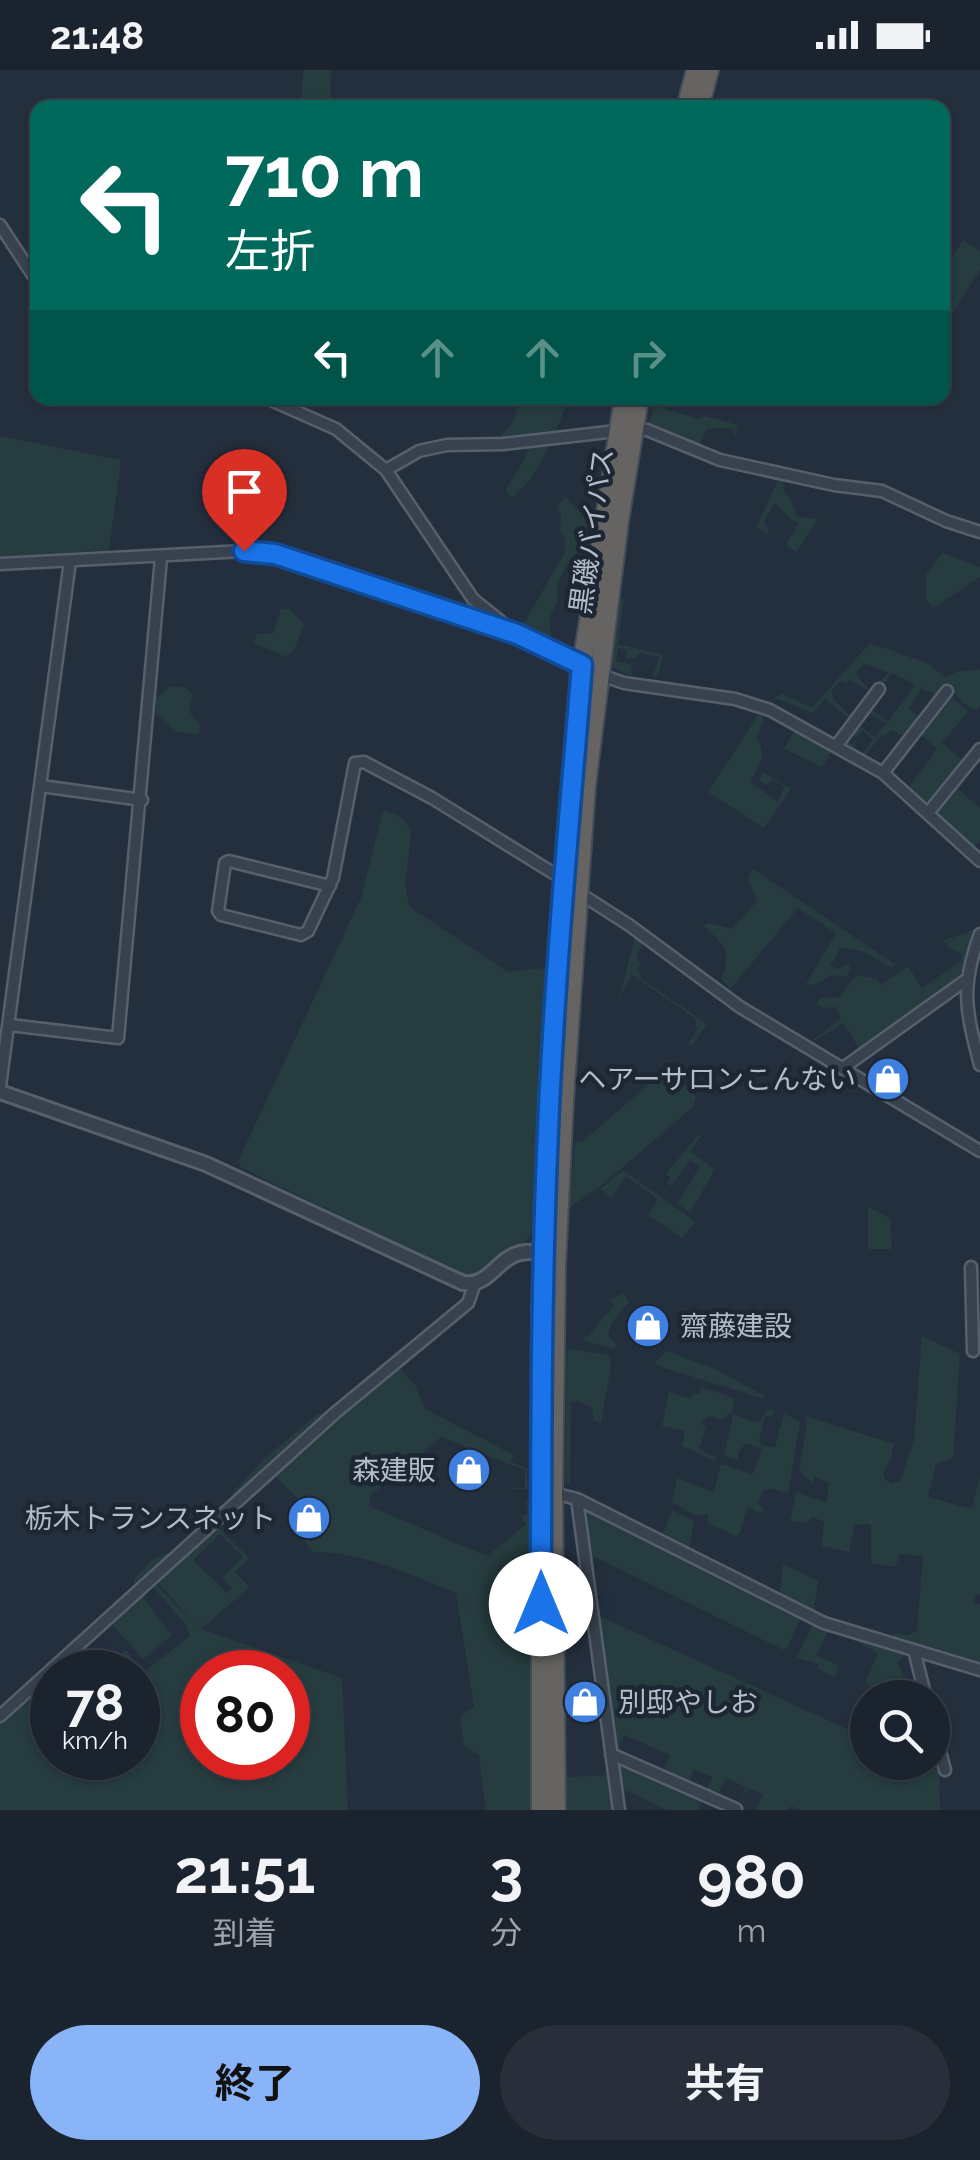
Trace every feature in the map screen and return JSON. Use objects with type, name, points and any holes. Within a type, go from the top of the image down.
[{"type":"highway","points":[[688,100],[696,70]]},
{"type":"highway","points":[[701,100],[709,70]]},
{"type":"highway","name":"黒磯バイパス","points":[[550,1252],[577,898],[626,430],[624,405]]},
{"type":"highway","name":"黒磯バイパス","points":[[542,1810],[550,1252],[564,874],[582,665],[626,430],[636,405]]},
{"type":"highway","name":"黒磯バイパス","points":[[547,1493],[556,1810]]},
{"type":"street","points":[[0,225],[30,271]]},
{"type":"street","points":[[282,405],[336,429],[386,470],[473,599],[517,634]]},
{"type":"street","points":[[386,470],[419,451],[447,444],[503,444],[646,430],[720,460],[834,485],[882,491],[980,532]]},
{"type":"street","points":[[0,564],[244,551],[275,554],[517,634],[624,683],[758,705],[883,774],[980,861]]},
{"type":"street","points":[[10,1025],[118,1038],[162,558]]},
{"type":"street","points":[[70,561],[0,1089],[206,1164],[456,1280],[475,1283],[515,1254],[550,1252]]},
{"type":"street","points":[[836,745],[879,689]]},
{"type":"street","points":[[883,774],[947,692]]},
{"type":"street","points":[[928,813],[980,748]]},
{"type":"street","points":[[330,886],[229,860],[218,911],[222,916],[302,935],[308,931],[330,886],[356,763],[364,762],[432,798],[553,873],[564,874]]},
{"type":"street","points":[[41,786],[142,800]]},
{"type":"street","points":[[577,898],[587,898],[672,954],[740,1007],[980,1152]]},
{"type":"street","points":[[980,934],[966,980],[968,1020],[980,1064]]},
{"type":"street","points":[[842,1068],[966,980]]},
{"type":"street","points":[[971,1267],[976,1313],[972,1351]]},
{"type":"street","points":[[0,1716],[336,1413],[468,1303],[475,1283]]},
{"type":"street","points":[[547,1493],[577,1499],[824,1623],[980,1670]]},
{"type":"street","points":[[577,1499],[619,1810]]},
{"type":"street","points":[[914,1650],[922,1680]]},
{"type":"street","points":[[611,1754],[736,1809]]},
{"type":"green space","points":[[303,70],[331,70],[330,100],[299,100]]},
{"type":"green space","points":[[963,240],[980,251],[980,270],[950,316],[950,261]]},
{"type":"green space","points":[[517,405],[565,405],[540,463],[514,497],[506,489],[531,440],[502,440],[501,434]]},
{"type":"green space","points":[[654,405],[699,419],[705,416],[738,425],[735,437],[731,428],[707,429],[699,447],[646,426]]},
{"type":"green space","points":[[0,436],[121,460],[109,550],[0,557]]},
{"type":"green space","points":[[780,477],[784,478],[783,490],[796,516],[818,519],[796,552],[786,545],[799,523],[774,503],[764,521],[770,535],[756,527]]},
{"type":"green space","points":[[565,496],[590,524],[558,583],[549,642],[522,627],[565,552],[557,507]]},
{"type":"green space","points":[[942,553],[980,567],[980,577],[933,608],[926,600],[926,575]]},
{"type":"green space","points":[[620,598],[624,599],[618,644],[663,655],[657,678],[653,676],[659,657],[639,653],[637,658],[626,658],[627,650],[618,648],[616,661],[631,665],[632,677],[611,666]]},
{"type":"green space","points":[[281,609],[289,609],[304,624],[294,650],[286,657],[254,643],[257,634],[273,633]]},
{"type":"green space","points":[[870,643],[927,663],[946,678],[956,672],[980,669],[980,706],[976,710],[963,703],[947,685],[937,696],[892,673],[882,687],[877,683],[889,673],[867,664],[855,673],[871,692],[850,680],[846,684],[840,681],[832,689],[833,699],[851,716],[849,719],[825,698],[813,713],[774,698],[782,694],[812,708]]},
{"type":"green space","points":[[915,685],[922,688],[909,709],[920,717],[905,737],[893,730],[878,739],[865,756],[845,745],[844,740],[852,744],[856,740],[855,748],[863,753],[873,739],[862,731],[857,737],[850,733],[857,724],[875,737],[886,723],[870,714],[862,717],[869,707],[888,722]]},
{"type":"green space","points":[[171,686],[186,688],[193,694],[189,711],[202,728],[197,735],[175,731],[156,714],[156,698]]},
{"type":"green space","points":[[949,695],[968,711],[942,743],[965,762],[927,806],[908,789],[937,749],[918,733]]},
{"type":"green space","points":[[760,712],[765,713],[757,738],[762,755],[750,782],[778,802],[785,787],[772,779],[767,785],[760,781],[762,771],[791,789],[764,828],[708,792]]},
{"type":"green space","points":[[795,729],[833,749],[822,767],[784,749]]},
{"type":"green space","points":[[954,786],[980,808],[980,841],[973,849],[933,812]]},
{"type":"green space","points":[[383,810],[400,817],[411,832],[405,886],[410,907],[508,972],[541,968],[547,973],[534,1228],[507,1260],[468,1278],[240,1167],[238,1161],[361,898]]},
{"type":"green space","points":[[753,869],[896,965],[891,967],[861,951],[841,947],[830,965],[838,969],[849,963],[846,977],[831,975],[813,985],[806,984],[836,933],[798,908],[730,989],[721,979],[726,961],[724,949],[703,925],[732,929],[757,901],[748,877]]},
{"type":"green space","points":[[978,928],[965,978],[861,1051],[843,1023],[809,1044],[841,1018],[836,1007],[822,1008],[817,1003],[820,998],[839,997],[857,975],[877,979],[881,985],[908,966],[922,988],[961,961],[962,953],[943,941]]},
{"type":"green space","points":[[636,933],[646,940],[636,957],[640,963],[639,977],[707,1024],[692,1046],[688,1044],[697,1030],[695,1018],[632,975],[619,999]]},
{"type":"green space","points":[[673,1072],[696,1096],[693,1107],[569,1208],[575,1142],[583,1141],[662,1073]]},
{"type":"green space","points":[[698,1135],[701,1137],[690,1151],[715,1170],[690,1212],[677,1204],[700,1166],[690,1160],[671,1186],[667,1183],[671,1177],[666,1174]]},
{"type":"green space","points":[[623,1170],[696,1222],[682,1238],[648,1215],[658,1199],[626,1176],[611,1198],[600,1189]]},
{"type":"green space","points":[[868,1207],[890,1218],[892,1249],[868,1249]]},
{"type":"green space","points":[[623,1293],[629,1303],[611,1323],[608,1337],[617,1344],[613,1349],[585,1341],[584,1336],[614,1305],[610,1300]]},
{"type":"green space","points":[[922,1336],[960,1354],[953,1458],[936,1464],[928,1497],[972,1507],[980,1477],[980,1595],[973,1602],[980,1605],[980,1665],[896,1640],[893,1635],[917,1631],[923,1556],[900,1554],[895,1567],[871,1563],[871,1524],[854,1525],[849,1552],[822,1546],[824,1522],[813,1517],[805,1523],[790,1521],[796,1492],[827,1503],[829,1483],[815,1477],[812,1483],[799,1470],[805,1416],[894,1444],[883,1472],[885,1480],[892,1484],[901,1480],[914,1439]]},
{"type":"green space","points":[[567,1350],[609,1355],[611,1366],[601,1423],[593,1420],[593,1408],[579,1401],[571,1402],[570,1484],[565,1481]]},
{"type":"green space","points":[[667,1351],[715,1369],[764,1399],[658,1366],[655,1362]]},
{"type":"green space","points":[[398,1367],[415,1385],[425,1409],[514,1455],[510,1462],[527,1468],[528,1489],[490,1489],[525,1488],[525,1470],[441,1437],[370,1496],[369,1506],[487,1556],[526,1525],[522,1517],[528,1513],[529,1498],[532,1810],[486,1810],[479,1755],[464,1746],[460,1717],[474,1706],[456,1593],[369,1560],[314,1552],[303,1537],[323,1516],[308,1500],[300,1501],[274,1475],[237,1499],[233,1497],[264,1459],[317,1414],[345,1411]]},
{"type":"green space","points":[[701,1387],[734,1398],[732,1412],[721,1420],[709,1416],[701,1423],[706,1427],[699,1449],[716,1457],[715,1461],[682,1446],[685,1431],[662,1426],[669,1392],[690,1399],[699,1394]]},
{"type":"green space","points":[[766,1409],[775,1412],[771,1417],[765,1416],[759,1441],[762,1445],[775,1448],[784,1414],[800,1421],[788,1494],[763,1490],[758,1504],[763,1508],[761,1514],[748,1507],[740,1533],[735,1536],[708,1523],[708,1514],[695,1516],[672,1502],[677,1478],[714,1492],[721,1464],[753,1474],[762,1449],[746,1443],[738,1452],[738,1461],[724,1456],[733,1414],[761,1421]]},
{"type":"green space","points":[[228,1505],[213,1522],[249,1558],[235,1572],[250,1587],[201,1629],[261,1650],[180,1650],[180,1780],[310,1780],[310,1667],[342,1678],[348,1810],[0,1810],[0,1721],[30,1694],[30,1780],[160,1780],[160,1659],[190,1636],[185,1624],[154,1588],[155,1583],[197,1627],[157,1581],[175,1563],[171,1561],[138,1589],[134,1579],[154,1558],[180,1549],[204,1518]],"holes":[[[220,1534],[243,1557],[222,1578],[232,1588],[227,1593],[193,1560]]]},
{"type":"green space","points":[[672,1510],[694,1521],[689,1551],[662,1536]]},
{"type":"green space","points":[[587,1511],[801,1616],[787,1648],[784,1650],[591,1555],[583,1516]]},
{"type":"green space","points":[[783,1564],[818,1581],[814,1609],[809,1612],[780,1596]]},
{"type":"green space","points":[[142,1596],[172,1635],[154,1650],[135,1650],[110,1622]]},
{"type":"green space","points":[[597,1615],[850,1730],[850,1780],[939,1780],[943,1810],[801,1810],[791,1806],[789,1810],[756,1810],[763,1794],[748,1788],[740,1803],[746,1787],[726,1778],[717,1796],[706,1792],[712,1777],[694,1769],[688,1783],[663,1772],[670,1755],[624,1735],[619,1746],[622,1750],[615,1750]]},
{"type":"green space","points":[[813,1624],[828,1631],[816,1655],[839,1666],[835,1677],[818,1669],[819,1664],[796,1658]]},
{"type":"green space","points":[[848,1637],[911,1655],[898,1663],[906,1680],[867,1680],[878,1653]]},
{"type":"green space","points":[[616,1764],[703,1799],[698,1810],[666,1810],[626,1790],[622,1798]]},
{"type":"green space","points":[[610,1775],[615,1810],[566,1810],[566,1777]]},
{"type":"place","name":"ヘアーサロンこんない","points":[[888,1079]]},
{"type":"place","name":"齋藤建設","points":[[648,1326]]},
{"type":"place","name":"森建販","points":[[469,1470]]},
{"type":"place","name":"栃木トランスネット","points":[[309,1518]]},
{"type":"place","name":"別邸やしお","points":[[585,1702]]},
{"type":"route","points":[[244,551],[275,554],[517,634],[582,665],[551,1076],[542,1308],[541,1604]]}]
